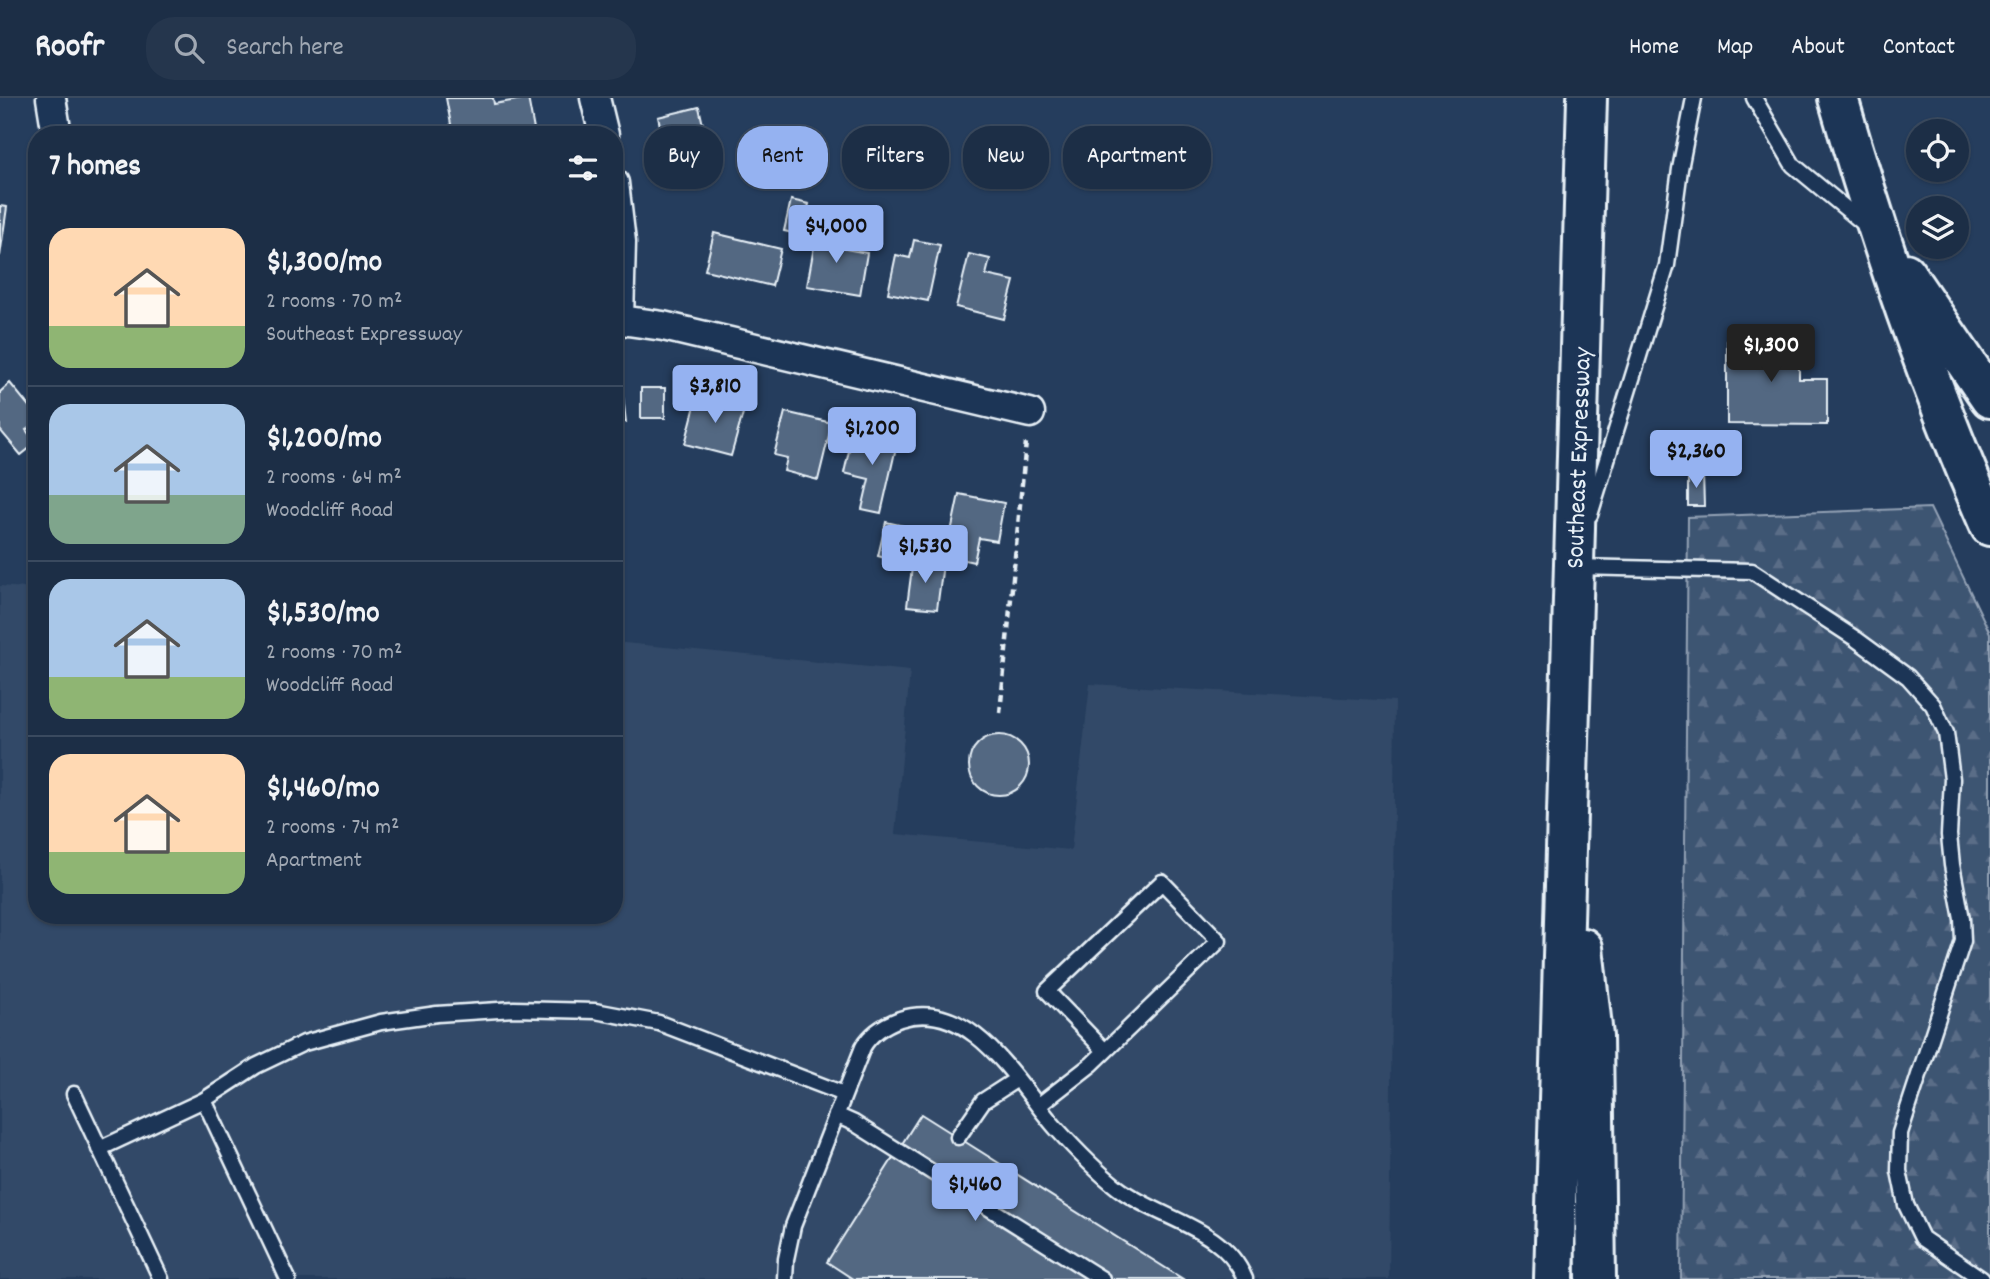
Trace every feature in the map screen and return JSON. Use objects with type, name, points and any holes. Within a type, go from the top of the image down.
[{"type":"highway","name":"Southeast Expressway","points":[[1567,817],[1587,98]]},
{"type":"highway","points":[[1838,98],[1879,235],[1930,379],[1990,526]]},
{"type":"highway","points":[[1879,235],[1990,398]]},
{"type":"highway","points":[[1554,1279],[1567,817]]},
{"type":"highway","points":[[1567,817],[1593,1036],[1596,1279]]},
{"type":"street","points":[[51,98],[56,126]]},
{"type":"street","points":[[594,98],[602,126]]},
{"type":"street","points":[[623,320],[663,326],[1030,413]]},
{"type":"lane","points":[[1694,98],[1680,169],[1667,265],[1574,567],[1752,571],[1857,639],[1908,677],[1933,705],[1946,733],[1952,779],[1949,835],[1962,919],[1962,941],[1900,1133],[1899,1171],[1906,1205],[1922,1238],[1982,1279]]},
{"type":"lane","points":[[1754,98],[1793,165],[1879,235]]},
{"type":"lane","points":[[1038,1106],[1105,1051],[1220,941],[1162,882],[1047,991],[1105,1051]]},
{"type":"lane","points":[[99,1149],[204,1100],[256,1066],[304,1043],[407,1018],[532,1008],[595,1011],[659,1023],[844,1094]]},
{"type":"lane","points":[[785,1279],[793,1226],[858,1057],[873,1034],[897,1020],[916,1016],[935,1017],[975,1034],[998,1056],[1087,1161],[1139,1202],[1197,1230],[1223,1246],[1238,1264],[1245,1279]]},
{"type":"lane","points":[[958,1137],[983,1101],[1017,1079]]},
{"type":"lane","points":[[74,1094],[161,1279]]},
{"type":"lane","points":[[204,1100],[288,1279]]},
{"type":"lane","points":[[836,1115],[854,1123],[1102,1279]]},
{"type":"path","points":[[1000,713],[1030,413]]},
{"type":"shaded area","points":[[0,586],[28,588],[28,924],[623,924],[623,643],[910,671],[895,834],[1071,850],[1090,684],[1395,701],[1389,1279],[0,1279]]},
{"type":"green space","points":[[1930,508],[1990,633],[1990,1279],[1681,1279],[1688,517]]},
{"type":"building","points":[[446,98],[493,98],[494,104],[528,98],[533,126],[451,126]]},
{"type":"building","points":[[699,107],[703,126],[660,126],[658,117]]},
{"type":"building","points":[[791,200],[809,204],[802,235],[784,231]]},
{"type":"building","points":[[0,206],[7,207],[0,256]]},
{"type":"building","points":[[817,230],[847,235],[845,249],[867,253],[860,295],[807,286]]},
{"type":"building","points":[[714,233],[781,249],[772,286],[705,270]]},
{"type":"building","points":[[914,240],[940,245],[928,301],[888,293],[896,255],[910,258]]},
{"type":"building","points":[[969,254],[990,259],[986,275],[1014,281],[1004,319],[956,307]]},
{"type":"building","points":[[1727,336],[1799,337],[1799,379],[1827,379],[1827,425],[1727,424]]},
{"type":"building","points":[[10,383],[28,405],[28,449],[21,455],[0,430],[0,392]]},
{"type":"building","points":[[641,388],[665,388],[665,418],[641,418]]},
{"type":"building","points":[[698,394],[745,406],[731,456],[685,444]]},
{"type":"building","points":[[623,396],[626,422],[623,422]]},
{"type":"building","points":[[785,412],[832,423],[818,480],[784,471],[787,458],[774,455]]},
{"type":"building","points":[[853,433],[897,443],[881,513],[862,509],[869,479],[844,473]]},
{"type":"building","points":[[1688,473],[1703,473],[1704,506],[1688,506]]},
{"type":"building","points":[[959,494],[1004,503],[997,541],[979,538],[974,562],[946,556]]},
{"type":"building","points":[[886,522],[904,526],[896,561],[878,556]]},
{"type":"building","points":[[913,560],[943,564],[937,609],[907,606]]},
{"type":"building","points":[[993,735],[1005,735],[1024,748],[1029,765],[1027,777],[1016,790],[1005,795],[993,795],[974,782],[969,771],[969,759],[982,740]]},
{"type":"building","points":[[921,1114],[1183,1279],[853,1279],[827,1262]]}]
